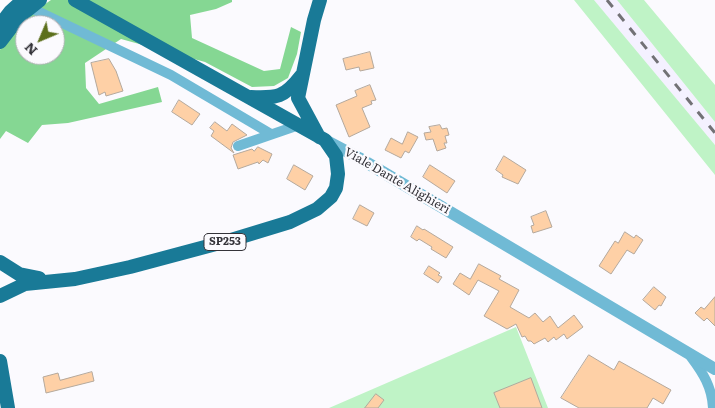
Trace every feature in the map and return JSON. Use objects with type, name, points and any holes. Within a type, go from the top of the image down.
[{"type":"main road","name":"Viale Dante Alighieri","points":[[75,0],[322,139]]},
{"type":"main road","name":"SP253","points":[[313,0],[314,20]]},
{"type":"main road","name":"SP253","points":[[0,296],[25,284],[75,279],[222,243],[290,222],[318,209],[331,197],[336,188],[338,174],[336,156],[322,139],[298,98],[320,0]]},
{"type":"main road","points":[[0,26],[10,12],[32,2]]},
{"type":"main road","points":[[0,42],[32,2]]},
{"type":"main road","points":[[248,97],[275,98],[291,89],[303,74]]},
{"type":"main road","name":"SP253","points":[[0,262],[19,274],[52,280]]},
{"type":"main road","points":[[0,361],[8,408]]},
{"type":"street","points":[[32,2],[172,75],[271,134]]},
{"type":"street","points":[[238,146],[299,126]]},
{"type":"street","name":"Viale Dante Alighieri","points":[[322,139],[360,158],[715,369]]},
{"type":"street","points":[[689,354],[705,375],[713,408]]},
{"type":"shaded area","points":[[594,0],[617,0],[715,122],[715,145]]},
{"type":"green space","points":[[51,0],[232,0],[232,2],[216,9],[190,15],[192,38],[264,71],[280,69],[291,27],[301,32],[297,54],[288,78],[274,86],[252,87],[205,62],[121,39],[85,63],[86,88],[99,104],[158,87],[162,102],[68,123],[42,125],[28,143],[6,131],[0,139],[0,50],[15,29],[15,65],[65,65],[65,15],[30,15]]},
{"type":"green space","points":[[574,0],[594,0],[715,145],[715,175]]},
{"type":"green space","points":[[617,0],[644,0],[715,85],[715,122]]},
{"type":"green space","points":[[516,327],[548,408],[329,408]]},
{"type":"building","points":[[370,52],[374,68],[360,71],[359,67],[346,70],[343,59]]},
{"type":"building","points":[[109,59],[116,71],[123,91],[106,96],[105,92],[99,95],[91,63]]},
{"type":"building","points":[[370,85],[376,100],[371,101],[372,104],[362,108],[370,127],[349,137],[336,105],[357,96],[355,91]]},
{"type":"building","points":[[179,100],[200,114],[192,125],[172,112]]},
{"type":"building","points":[[215,122],[227,131],[232,124],[247,135],[233,142],[231,148],[234,153],[211,136],[214,131],[210,128]]},
{"type":"building","points":[[440,125],[442,129],[447,128],[449,135],[445,136],[447,143],[444,143],[446,148],[437,151],[433,139],[426,140],[424,133],[431,132],[429,127]]},
{"type":"building","points":[[408,132],[418,137],[409,153],[405,151],[401,158],[385,150],[391,138],[402,144]]},
{"type":"building","points":[[258,147],[272,154],[268,163],[263,160],[259,164],[258,162],[238,169],[233,155],[252,149],[254,151]]},
{"type":"building","points":[[504,156],[526,170],[518,184],[502,177],[503,175],[496,170]]},
{"type":"building","points":[[294,165],[313,176],[305,190],[287,179]]},
{"type":"building","points":[[430,165],[455,181],[447,193],[423,177]]},
{"type":"building","points":[[360,205],[374,213],[367,226],[353,219]]},
{"type":"building","points":[[546,211],[552,227],[533,233],[531,226],[534,225],[531,217]]},
{"type":"building","points":[[417,226],[453,247],[446,258],[419,239],[417,241],[411,237]]},
{"type":"building","points":[[625,232],[634,238],[636,235],[643,240],[634,254],[627,250],[611,274],[599,266],[615,241],[618,243]]},
{"type":"building","points":[[479,264],[501,276],[499,279],[519,290],[510,307],[529,318],[535,313],[543,322],[550,316],[558,328],[574,315],[583,327],[567,339],[564,334],[556,340],[554,337],[548,342],[545,338],[534,344],[528,341],[525,336],[522,337],[516,324],[507,329],[484,316],[499,291],[478,280],[469,295],[453,284],[460,273],[470,279]]},
{"type":"building","points":[[429,266],[440,273],[438,275],[442,277],[438,283],[424,274]]},
{"type":"building","points":[[654,287],[666,297],[661,306],[659,305],[655,310],[643,300]]},
{"type":"building","points":[[715,297],[715,326],[707,318],[704,321],[695,313],[701,307],[704,309]]},
{"type":"building","points":[[589,355],[614,370],[619,361],[671,390],[663,404],[653,398],[647,408],[579,408],[561,398]]},
{"type":"building","points":[[92,372],[94,381],[46,393],[43,377],[58,373],[60,380]]},
{"type":"building","points":[[531,378],[542,408],[500,408],[494,393]]},
{"type":"building","points":[[376,394],[384,400],[378,408],[365,408]]},
{"type":"railway","points":[[607,0],[715,133]]}]
